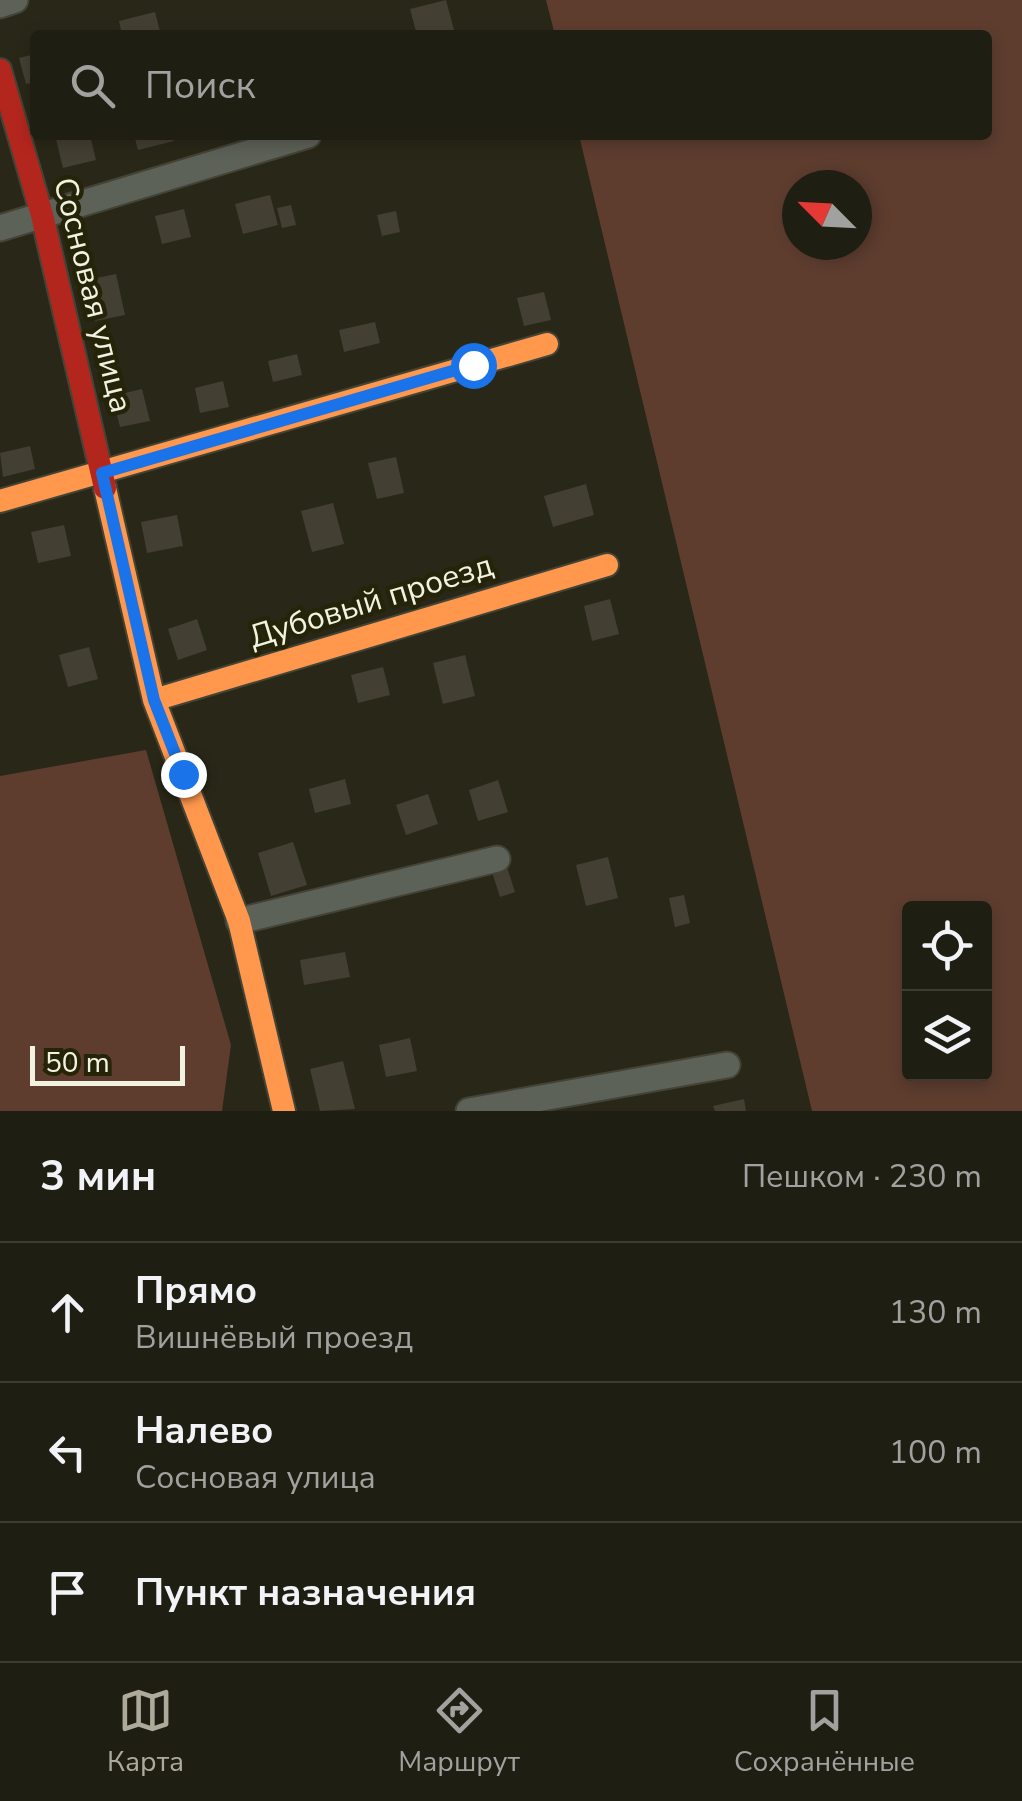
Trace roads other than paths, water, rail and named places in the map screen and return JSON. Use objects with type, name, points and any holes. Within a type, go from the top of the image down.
[{"type":"street","points":[[0,5],[15,0]]},
{"type":"street","name":"Сосновая улица","points":[[0,70],[42,215],[154,700],[240,921],[284,1111]]},
{"type":"street","points":[[0,228],[291,140]]},
{"type":"street","points":[[0,501],[547,344]]},
{"type":"street","name":"Дубовый проезд","points":[[154,700],[607,566]]},
{"type":"street","points":[[240,921],[497,860]]},
{"type":"street","points":[[469,1111],[727,1065]]}]
